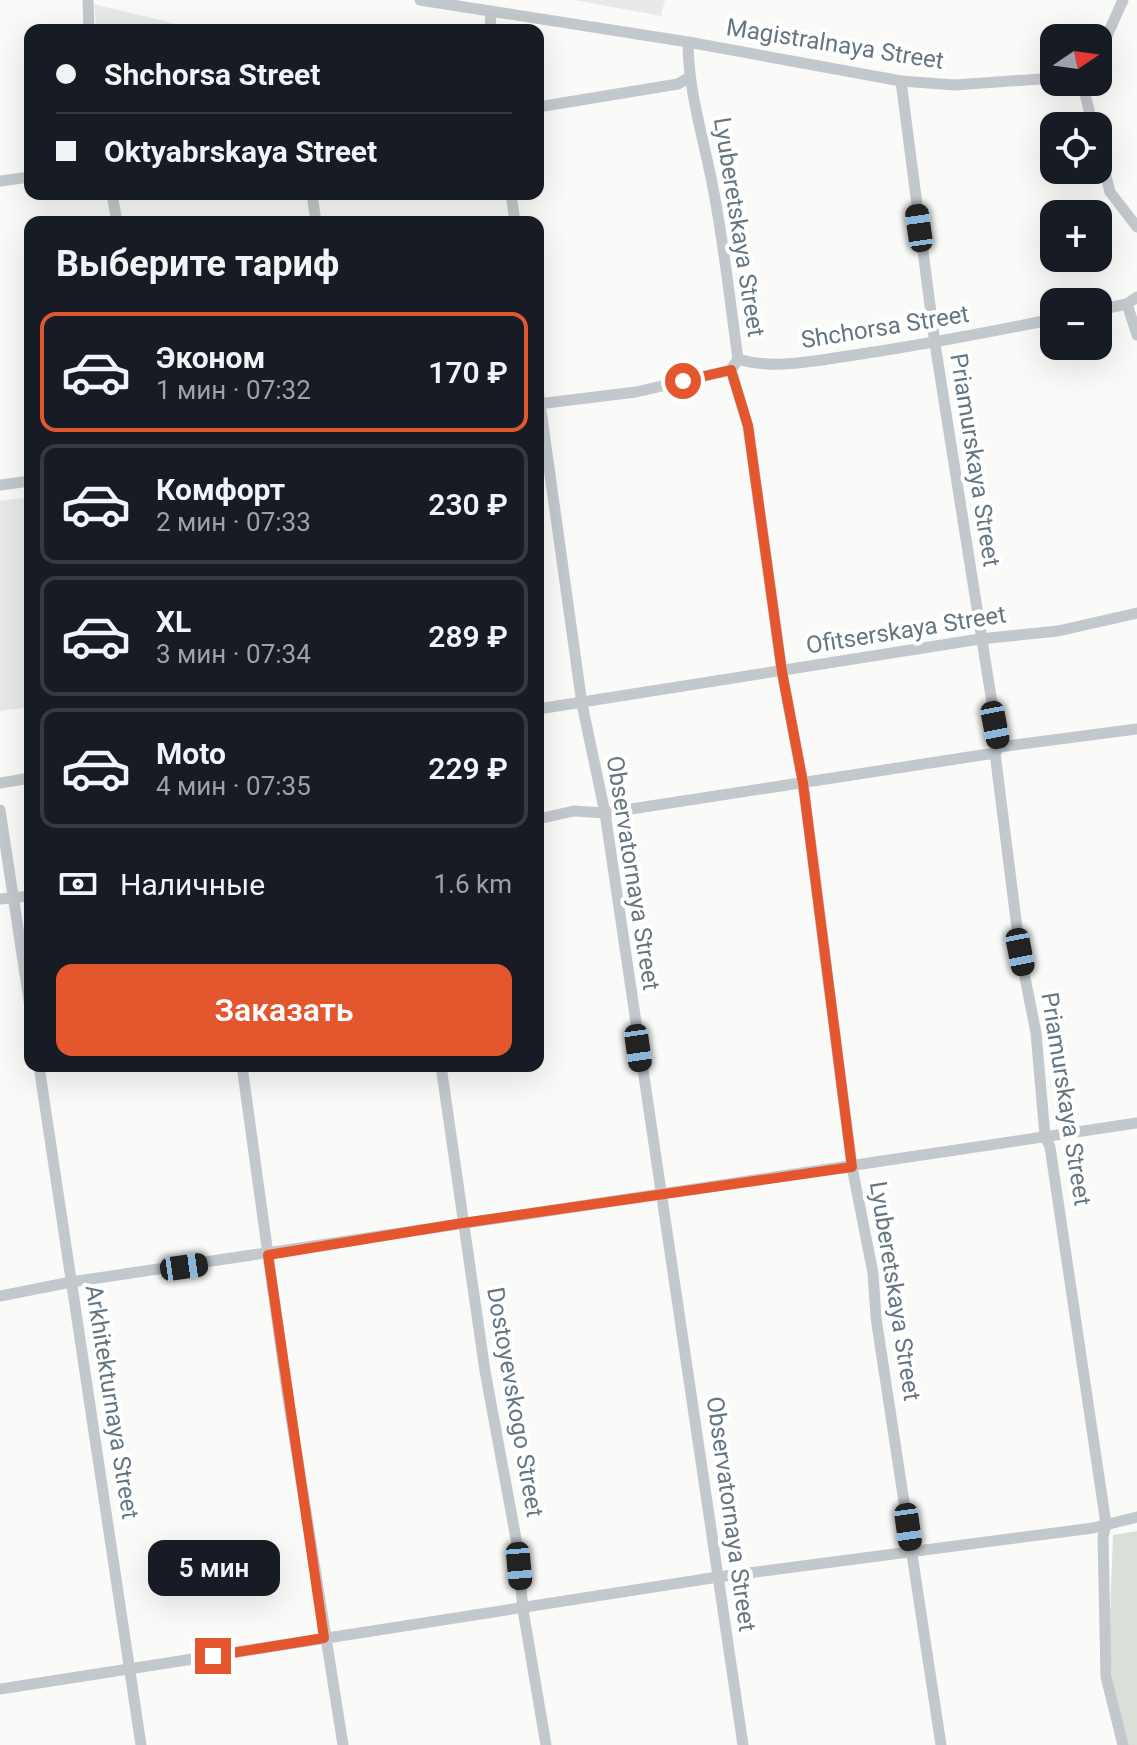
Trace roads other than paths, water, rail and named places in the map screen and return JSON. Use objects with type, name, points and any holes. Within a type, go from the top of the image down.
[{"type":"street","points":[[88,0],[89,24]]},
{"type":"street","name":"Magistralnaya Street","points":[[420,0],[688,42],[901,81],[955,85],[1040,79]]},
{"type":"street","points":[[1112,25],[1123,0]]},
{"type":"street","points":[[490,24],[491,12]]},
{"type":"street","name":"Lyuberetskaya Street","points":[[688,42],[688,78],[697,102],[717,205],[738,359]]},
{"type":"street","points":[[544,106],[678,84],[688,78]]},
{"type":"street","name":"Priamurskaya Street","points":[[901,81],[935,344],[997,750],[1020,952],[1036,1033],[1045,1136],[1053,1162],[1106,1524],[1106,1677],[1123,1745]]},
{"type":"street","points":[[0,181],[24,178]]},
{"type":"street","points":[[1108,184],[1110,192],[1137,227]]},
{"type":"street","points":[[1112,306],[1132,300],[1137,335]]},
{"type":"street","name":"Shchorsa Street","points":[[738,359],[751,363],[788,364],[935,344],[1040,322]]},
{"type":"street","points":[[544,403],[636,392],[731,370],[738,359]]},
{"type":"street","name":"Lyuberetskaya Street","points":[[731,370],[748,426],[782,672],[803,783],[852,1167],[873,1273],[941,1745]]},
{"type":"street","name":"Observatornaya Street","points":[[544,439],[582,704],[605,813],[659,1196],[670,1249],[743,1745]]},
{"type":"street","points":[[0,485],[24,482]]},
{"type":"street","name":"Ofitserskaya Street","points":[[544,708],[980,639],[1058,631],[1137,613]]},
{"type":"street","points":[[544,818],[574,811],[605,813],[1137,729]]},
{"type":"street","points":[[0,783],[24,779]]},
{"type":"street","points":[[0,810],[24,968]]},
{"type":"street","points":[[0,899],[24,896]]},
{"type":"street","name":"Arkhitekturnaya Street","points":[[40,1072],[141,1745]]},
{"type":"street","points":[[243,1072],[324,1638],[343,1745]]},
{"type":"street","name":"Dostoyevskogo Street","points":[[442,1072],[546,1745]]},
{"type":"street","points":[[0,1296],[71,1282],[1137,1123]]},
{"type":"street","points":[[0,1689],[523,1610],[718,1577],[912,1554],[1137,1517]]}]
